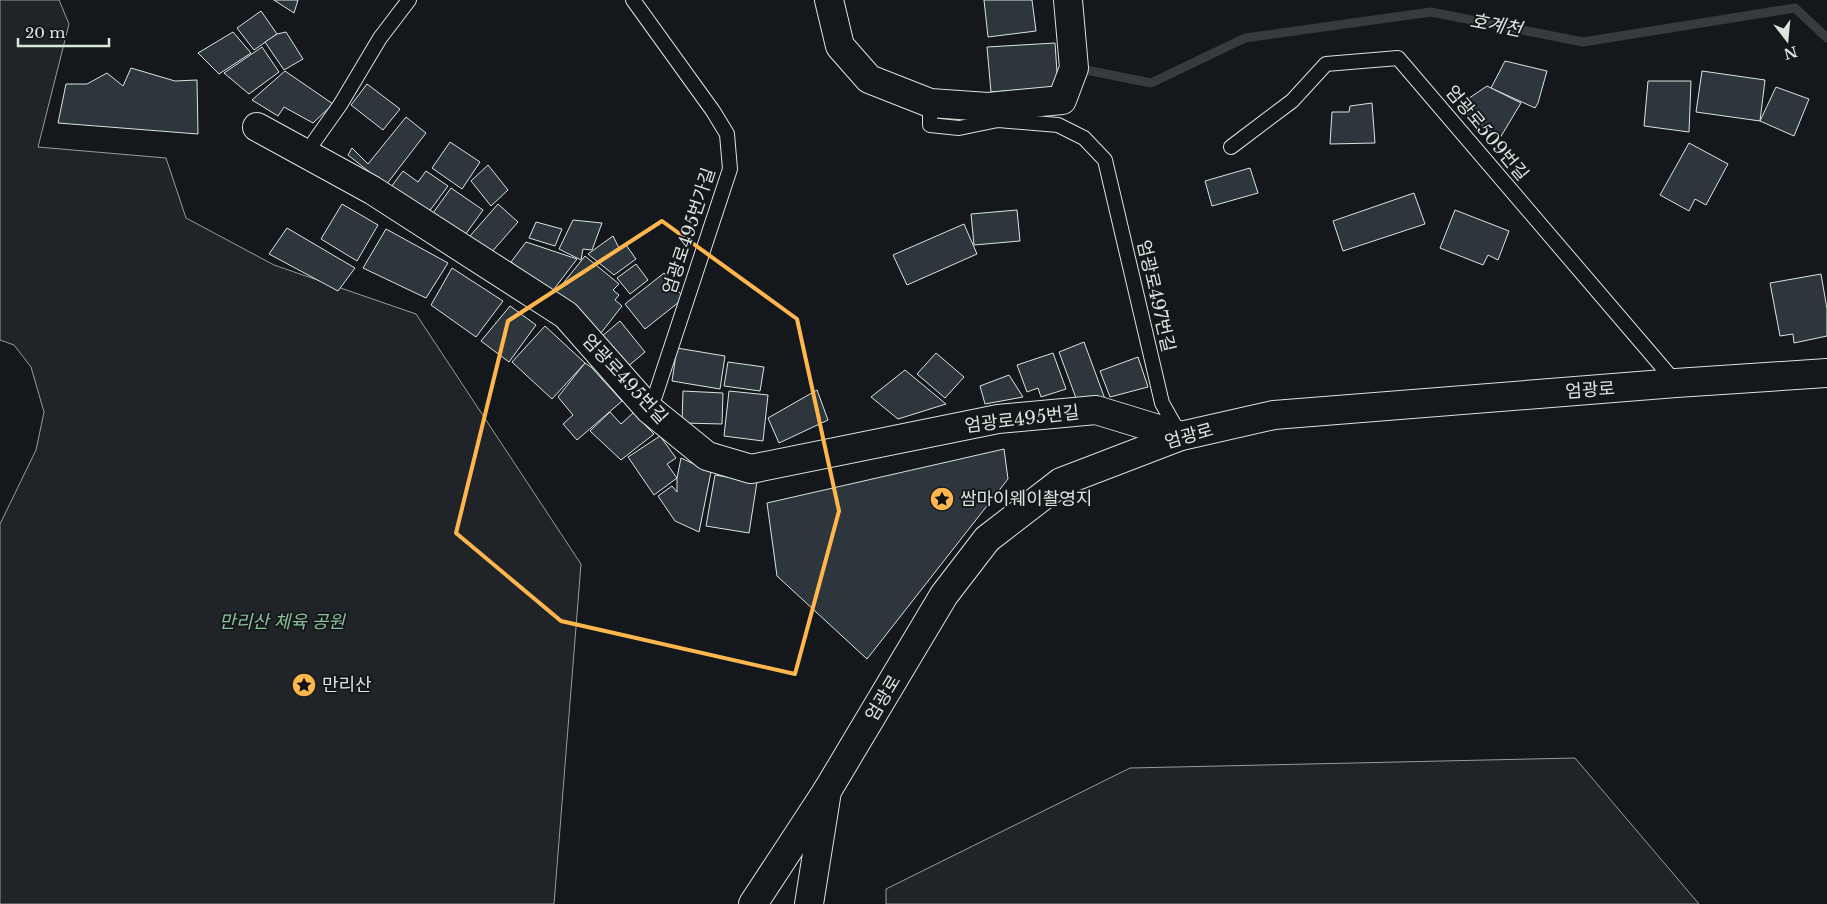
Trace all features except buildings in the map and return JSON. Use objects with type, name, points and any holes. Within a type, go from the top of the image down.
[{"type":"street","points":[[829,0],[840,46],[869,79],[930,103],[988,107],[1062,100],[1074,68],[1068,0]]},
{"type":"street","name":"엄광로495번길","points":[[257,127],[372,190],[566,316],[649,409],[707,456],[751,469],[998,419],[1096,410],[1181,436]]},
{"type":"street","name":"엄광로","points":[[809,904],[827,791],[944,595],[987,539],[1060,482],[1181,436],[1274,415],[1827,373]]},
{"type":"street","points":[[753,904],[827,791]]},
{"type":"lane","points":[[306,154],[340,105],[380,38],[409,0]]},
{"type":"lane","name":"엄광로495번가길","points":[[633,0],[713,111],[727,134],[730,169],[655,396],[642,402]]},
{"type":"lane","name":"엄광로509번길","points":[[1231,147],[1292,101],[1326,64],[1398,58],[1676,383]]},
{"type":"lane","name":"엄광로497번길","points":[[930,103],[930,124],[959,128],[998,120],[1058,125],[1084,138],[1105,160],[1162,403],[1181,436]]},
{"type":"highlighted area","points":[[662,221],[797,319],[839,511],[795,674],[561,621],[456,533],[508,321]]},
{"type":"green space","name":"만리산 체육 공원","points":[[0,0],[59,0],[69,24],[38,147],[166,158],[186,218],[274,265],[416,314],[581,564],[554,904],[0,904],[0,524],[36,450],[44,412],[31,367],[14,345],[0,340]]},
{"type":"green space","points":[[1575,758],[1699,904],[886,904],[886,889],[1130,768]]},
{"type":"waterway","name":"호계천","points":[[1076,68],[1151,83],[1245,38],[1431,12],[1583,42],[1795,8],[1827,38]]},
{"type":"place","name":"쌈마이웨이촬영지","points":[[942,499]]},
{"type":"place","name":"만리산","points":[[304,685]]}]
